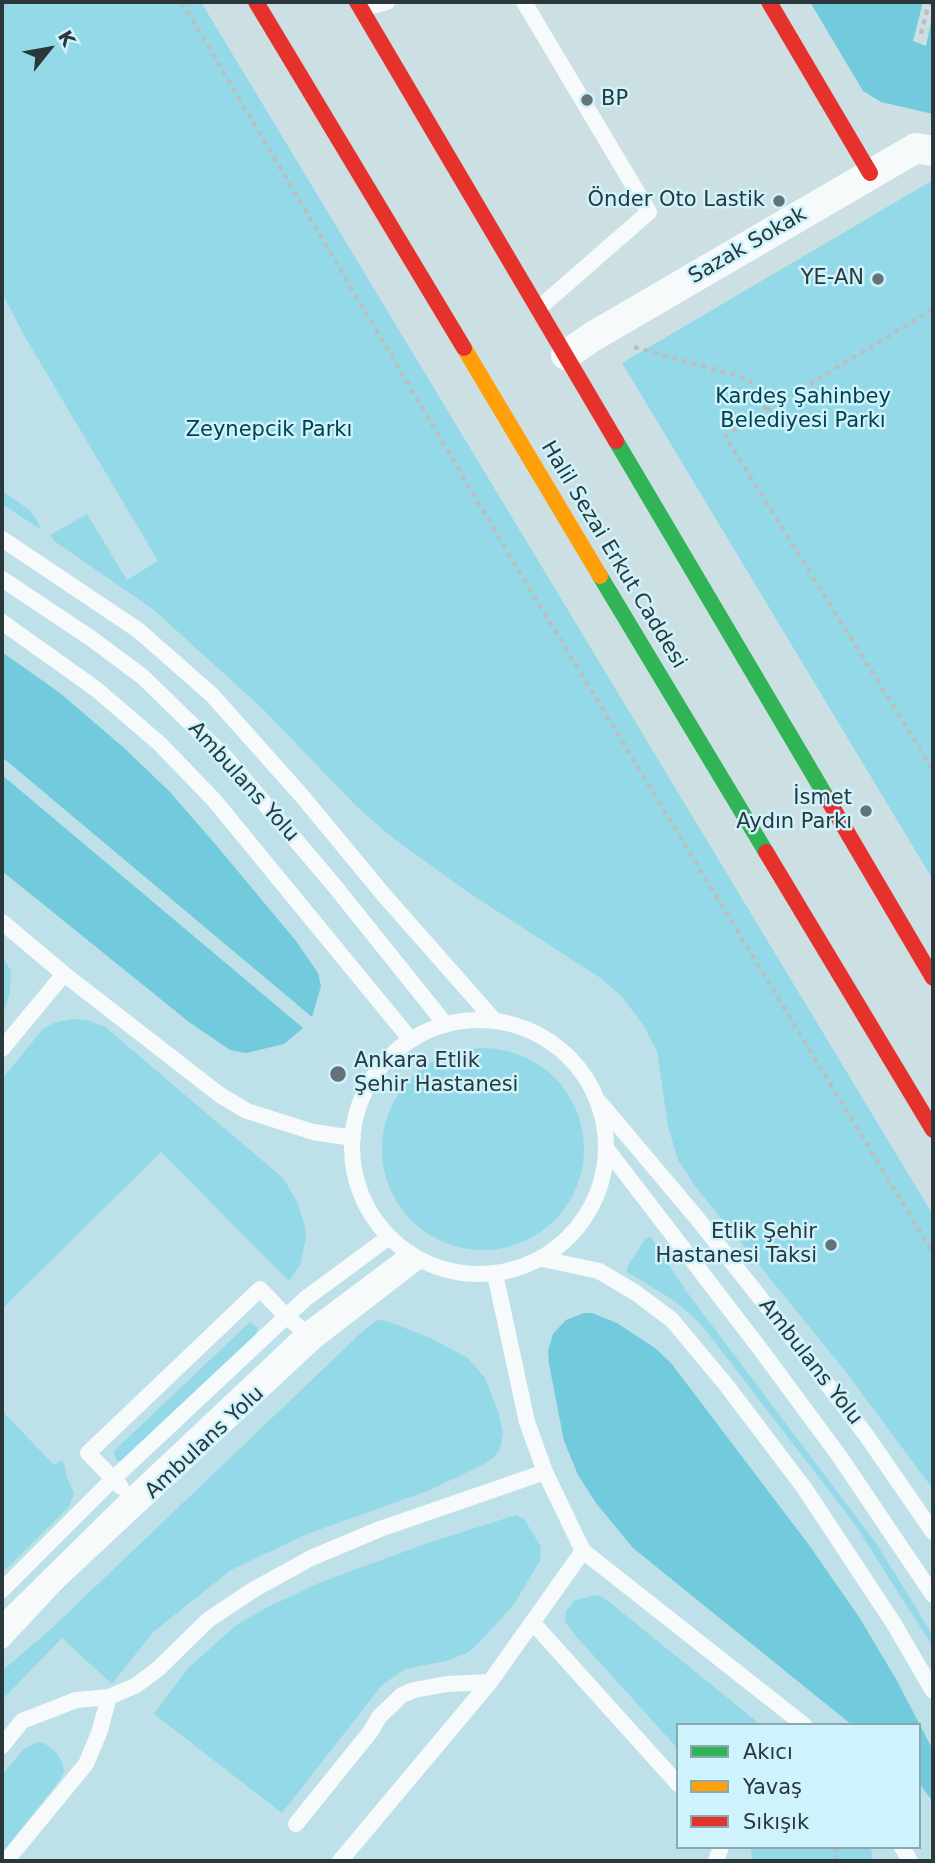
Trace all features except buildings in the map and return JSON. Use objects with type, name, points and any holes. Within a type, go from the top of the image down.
[{"type":"main road","name":"Halil Sezai Erkut Caddesi","points":[[256,2],[933,1130]]},
{"type":"main road","points":[[769,2],[870,173]]},
{"type":"main road","points":[[359,5],[538,309],[919,942],[933,978]]},
{"type":"street","name":"Sazak Sokak","points":[[566,355],[870,173],[916,148],[933,150]]},
{"type":"lane","points":[[359,5],[387,2]]},
{"type":"lane","points":[[524,2],[649,212],[538,309]]},
{"type":"lane","points":[[2,539],[138,629],[212,695],[494,1020]]},
{"type":"lane","name":"Ambulans Yolu","points":[[2,579],[143,677],[225,757],[446,1025]]},
{"type":"lane","points":[[2,622],[64,664],[160,744],[214,800],[411,1040]]},
{"type":"lane","points":[[2,922],[64,974],[220,1095],[247,1111],[313,1132],[353,1138]]},
{"type":"lane","points":[[2,1049],[64,974]]},
{"type":"lane","points":[[463,1020],[494,1020],[523,1028],[551,1041],[579,1068],[598,1101],[606,1139],[603,1178],[589,1213],[564,1243],[544,1259],[495,1274],[457,1272],[415,1256],[389,1237],[366,1206],[356,1177],[353,1138],[355,1116],[366,1088],[383,1063],[411,1040],[433,1028],[463,1020]]},
{"type":"lane","name":"Ambulans Yolu","points":[[598,1101],[696,1217],[785,1329],[866,1435],[933,1532]]},
{"type":"lane","points":[[606,1148],[840,1457],[933,1595]]},
{"type":"lane","points":[[2,1590],[113,1479],[306,1299],[389,1237]]},
{"type":"lane","points":[[2,1623],[311,1336],[415,1256]]},
{"type":"lane","points":[[544,1259],[599,1271],[636,1293],[672,1320],[727,1386],[805,1489],[894,1624],[933,1691]]},
{"type":"lane","points":[[495,1274],[527,1422],[545,1472],[583,1551],[802,1723]]},
{"type":"lane","points":[[134,1501],[88,1453],[260,1289],[287,1317],[311,1336]]},
{"type":"lane","points":[[2,1746],[22,1721],[76,1700],[109,1697],[135,1686],[158,1669],[208,1620],[253,1590],[311,1558],[380,1529],[545,1472]]},
{"type":"lane","name":"Ambulans Yolu","points":[[2,1641],[134,1501]]},
{"type":"lane","points":[[340,1861],[490,1682],[534,1624],[583,1551]]},
{"type":"lane","points":[[534,1624],[676,1782]]},
{"type":"lane","points":[[296,1824],[371,1731],[379,1717],[402,1695],[447,1684],[490,1682]]},
{"type":"lane","points":[[6,1861],[86,1764],[99,1733],[109,1697]]},
{"type":"path","points":[[182,2],[526,583],[933,1252]]},
{"type":"path","points":[[921,34],[929,2]]},
{"type":"path","points":[[933,309],[725,436],[933,770]]},
{"type":"path","points":[[592,337],[749,379],[767,410]]},
{"type":"shaded area","points":[[810,2],[923,2],[913,41],[926,46],[933,11],[933,114],[881,102],[863,91]]},
{"type":"shaded area","name":"Ankara Etlik Şehir Hastanesi","points":[[2,293],[25,337],[158,561],[263,709],[469,893],[602,979],[623,998],[643,1025],[657,1051],[933,1436],[933,1861],[2,1861]]},
{"type":"shaded area","points":[[2,652],[60,693],[123,747],[170,792],[216,845],[296,941],[318,973],[321,986],[312,1017],[2,757]]},
{"type":"shaded area","points":[[2,775],[303,1028],[284,1044],[246,1053],[230,1050],[189,1022],[2,871]]},
{"type":"shaded area","points":[[592,1313],[617,1323],[655,1348],[671,1363],[809,1545],[859,1617],[919,1723],[850,1723],[633,1548],[596,1503],[578,1475],[564,1441],[548,1351],[553,1334],[566,1320]]},
{"type":"shaded area","points":[[921,1727],[933,1750],[933,1802],[921,1786]]},
{"type":"green space","name":"Zeynepcik Parkı","points":[[2,2],[201,2],[933,1215],[933,1489],[842,1367],[695,1186],[678,1160],[668,1126],[657,1051],[643,1025],[623,998],[602,979],[469,893],[389,835],[357,807],[263,709],[154,610],[54,541],[50,535],[87,514],[127,580],[158,561],[25,337],[2,293]]},
{"type":"green space","name":"Kardeş Şahinbey Belediyesi Parkı","points":[[933,180],[933,880],[622,363]]},
{"type":"green space","points":[[2,491],[31,511],[42,530],[2,504]]},
{"type":"green space","points":[[2,956],[11,971],[10,992],[2,1017]]},
{"type":"green space","points":[[71,1019],[87,1020],[105,1027],[284,1179],[298,1204],[306,1238],[300,1265],[289,1281],[161,1152],[2,1309],[2,1079],[43,1029]]},
{"type":"green space","points":[[483,1048],[522,1056],[539,1065],[554,1078],[567,1093],[576,1110],[584,1149],[576,1188],[567,1205],[554,1220],[539,1233],[522,1242],[483,1250],[444,1242],[427,1233],[412,1220],[399,1205],[390,1188],[382,1149],[390,1110],[399,1093],[412,1078],[427,1065],[444,1056]]},
{"type":"green space","points":[[651,1237],[686,1291],[878,1546],[933,1636],[933,1647],[854,1523],[707,1332],[693,1316],[670,1298],[627,1272],[627,1267],[645,1239]]},
{"type":"green space","points":[[377,1320],[387,1321],[428,1337],[468,1358],[485,1378],[499,1414],[503,1434],[495,1456],[430,1490],[307,1534],[231,1570],[153,1632],[112,1684],[62,1638],[2,1700],[2,1671],[51,1629]]},
{"type":"green space","points":[[250,1322],[258,1328],[255,1337],[121,1463],[116,1459],[115,1450]]},
{"type":"green space","points":[[2,1411],[54,1465],[61,1460],[64,1463],[74,1493],[69,1507],[2,1573]]},
{"type":"green space","points":[[516,1515],[524,1519],[541,1547],[540,1561],[514,1604],[467,1653],[446,1661],[405,1669],[382,1685],[282,1813],[154,1714],[189,1667],[238,1624],[268,1607],[319,1583],[425,1544]]},
{"type":"green space","points":[[598,1595],[608,1601],[759,1723],[676,1723],[676,1747],[565,1621],[566,1611],[575,1600]]},
{"type":"green space","points":[[38,1742],[56,1752],[64,1772],[2,1853],[2,1775],[25,1748]]},
{"type":"green space","points":[[751,1849],[870,1849],[872,1852],[872,1861],[752,1861]]},
{"type":"traffic: fast","points":[[616,441],[827,798]]},
{"type":"traffic: fast","points":[[600,576],[766,852]]},
{"type":"traffic: slow","points":[[464,348],[600,576]]},
{"type":"traffic: jam","points":[[256,2],[464,348]]},
{"type":"traffic: jam","points":[[357,2],[616,441]]},
{"type":"traffic: jam","points":[[769,2],[870,173]]},
{"type":"traffic: jam","points":[[827,798],[933,978]]},
{"type":"traffic: jam","points":[[766,852],[933,1130]]},
{"type":"place","name":"BP","points":[[587,100]]},
{"type":"place","name":"Önder Oto Lastik","points":[[779,201]]},
{"type":"place","name":"YE-AN","points":[[878,279]]},
{"type":"place","name":"İsmet Aydın Parkı","points":[[866,811]]},
{"type":"place","name":"Ankara Etlik Şehir Hastanesi","points":[[338,1074]]},
{"type":"place","name":"Etlik Şehir Hastanesi Taksi","points":[[831,1245]]}]
